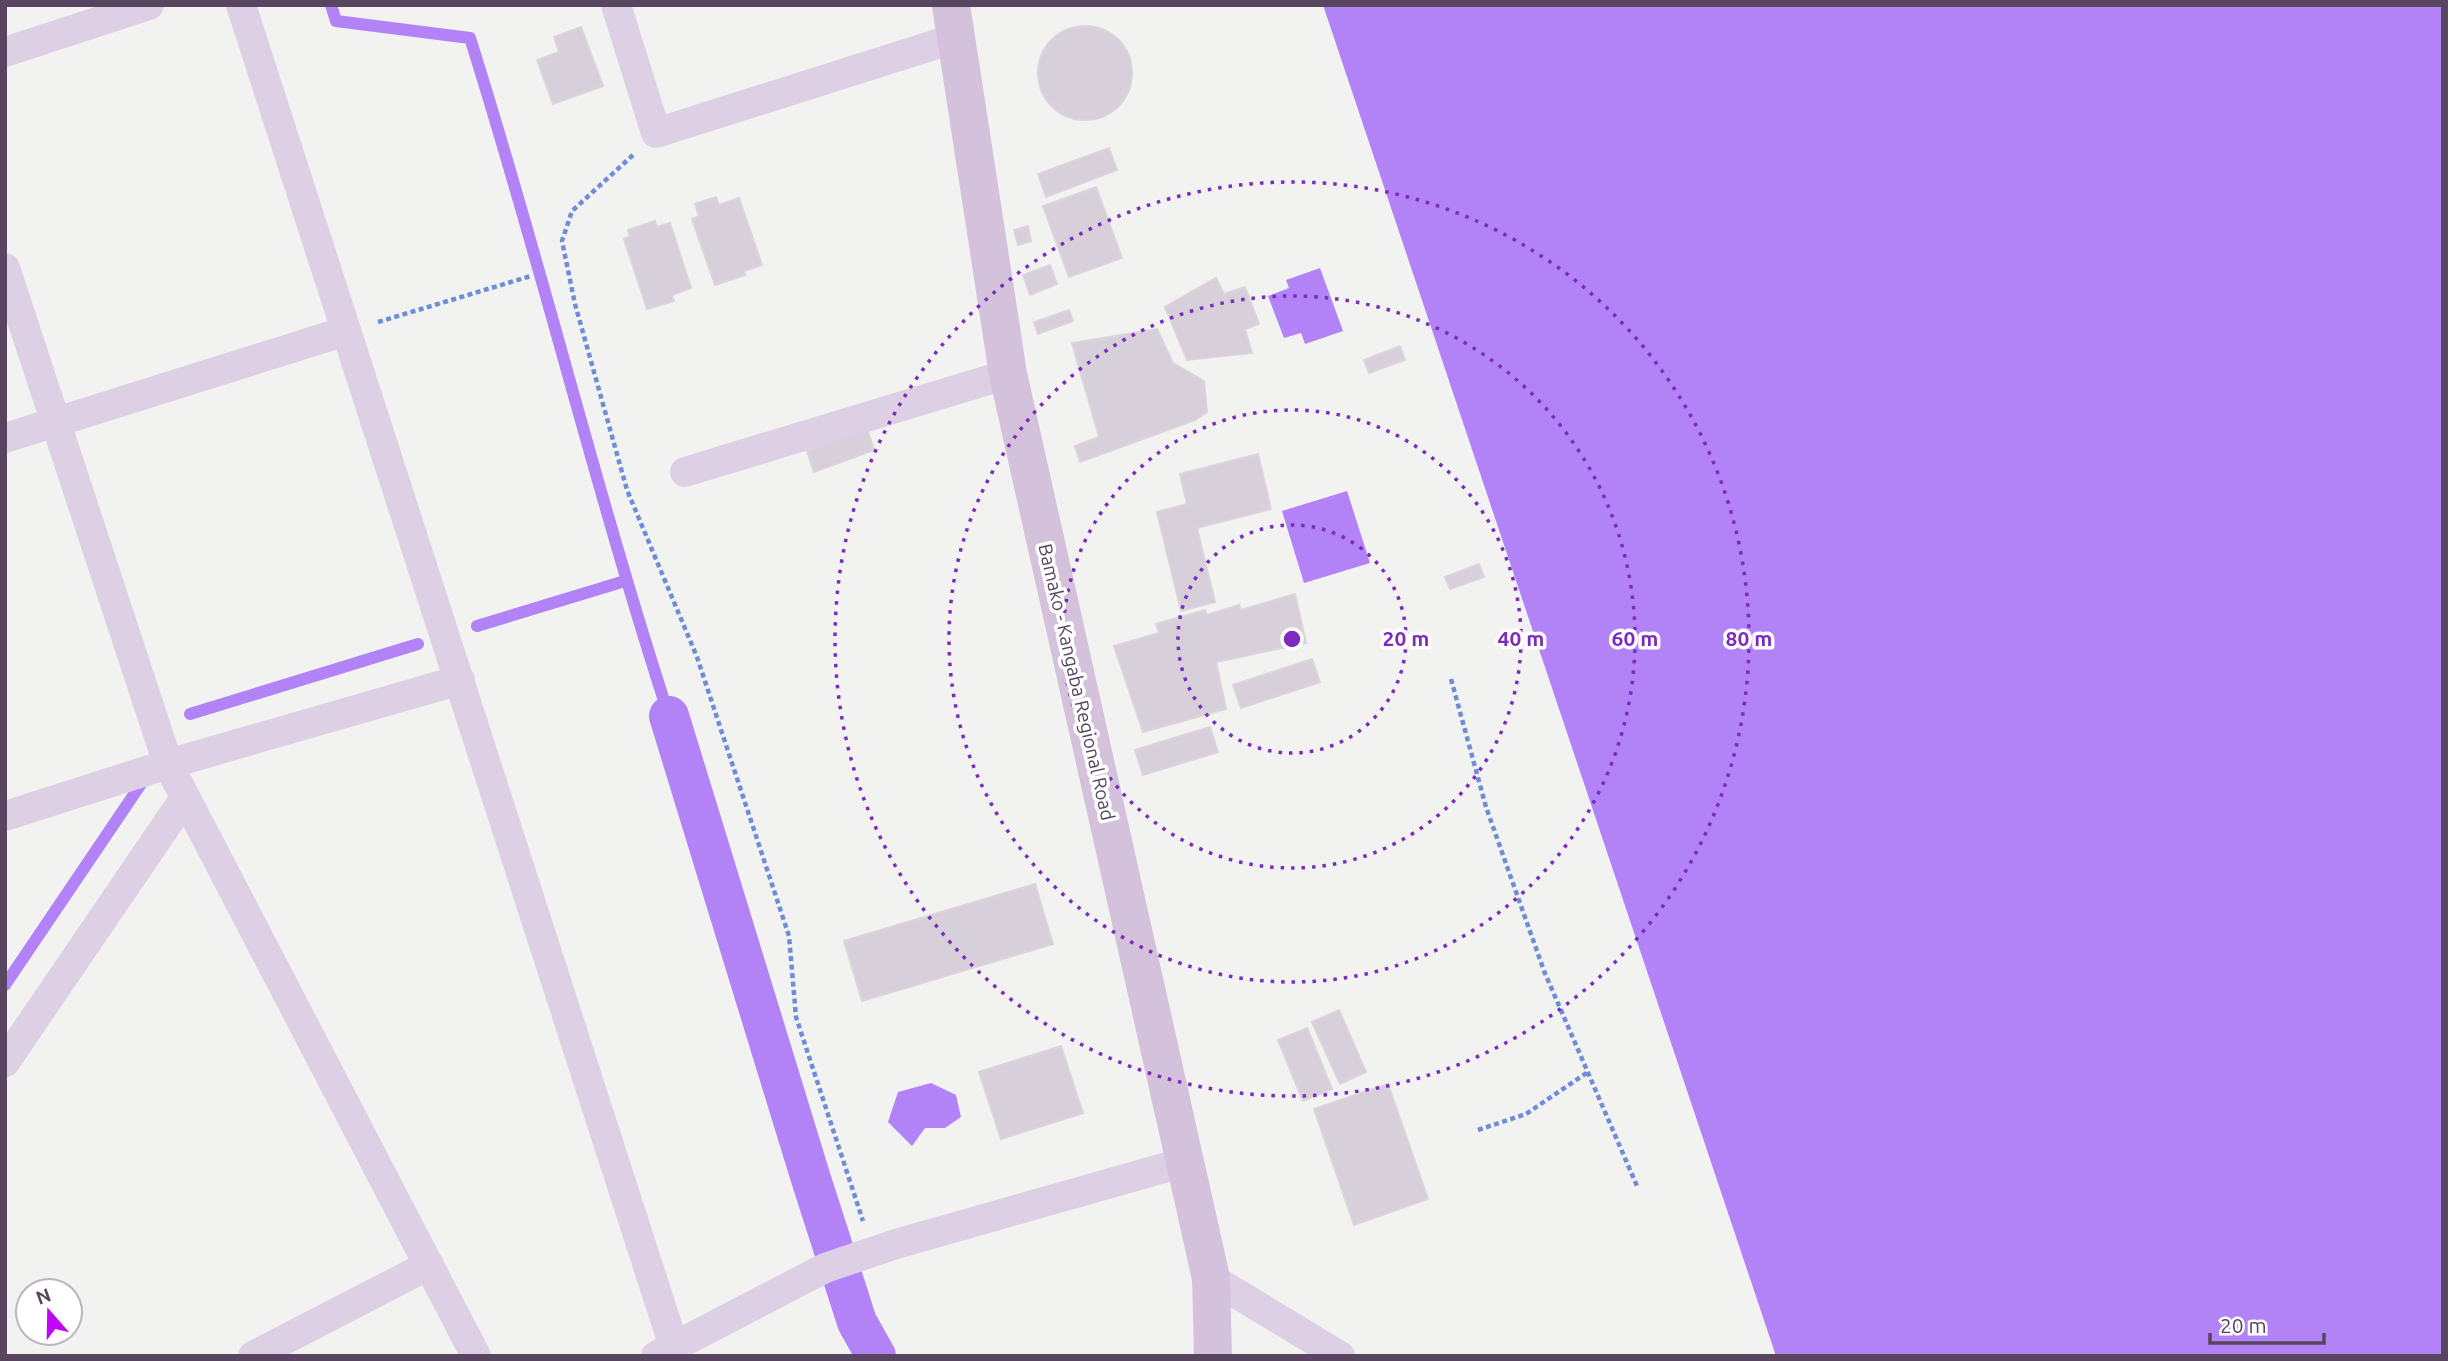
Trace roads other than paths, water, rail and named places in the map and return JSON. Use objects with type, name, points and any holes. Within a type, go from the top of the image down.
[{"type":"street","points":[[5,52],[149,5]]},
{"type":"street","points":[[241,5],[460,680],[669,1353],[825,1268],[885,1247],[1185,1162]]},
{"type":"street","points":[[616,5],[656,133],[954,21]]},
{"type":"street","name":"Bamako - Kangaba Regional Road","points":[[954,21],[1008,374],[1210,1278],[1213,1347]]},
{"type":"street","points":[[5,268],[168,764],[476,1356]]},
{"type":"street","points":[[5,438],[346,331]]},
{"type":"street","points":[[685,472],[1008,374]]},
{"type":"street","points":[[5,816],[168,764],[460,680]]},
{"type":"street","points":[[5,1062],[185,798]]},
{"type":"street","points":[[253,1356],[429,1265]]},
{"type":"street","points":[[1210,1278],[1340,1356]]},
{"type":"waterway","points":[[331,5],[336,21],[470,38],[521,207],[617,547],[669,716]]},
{"type":"waterway","points":[[477,626],[625,581]]},
{"type":"waterway","points":[[190,714],[418,644]]},
{"type":"waterway","points":[[669,716],[857,1322],[876,1356]]},
{"type":"waterway","points":[[5,985],[141,784]]}]
